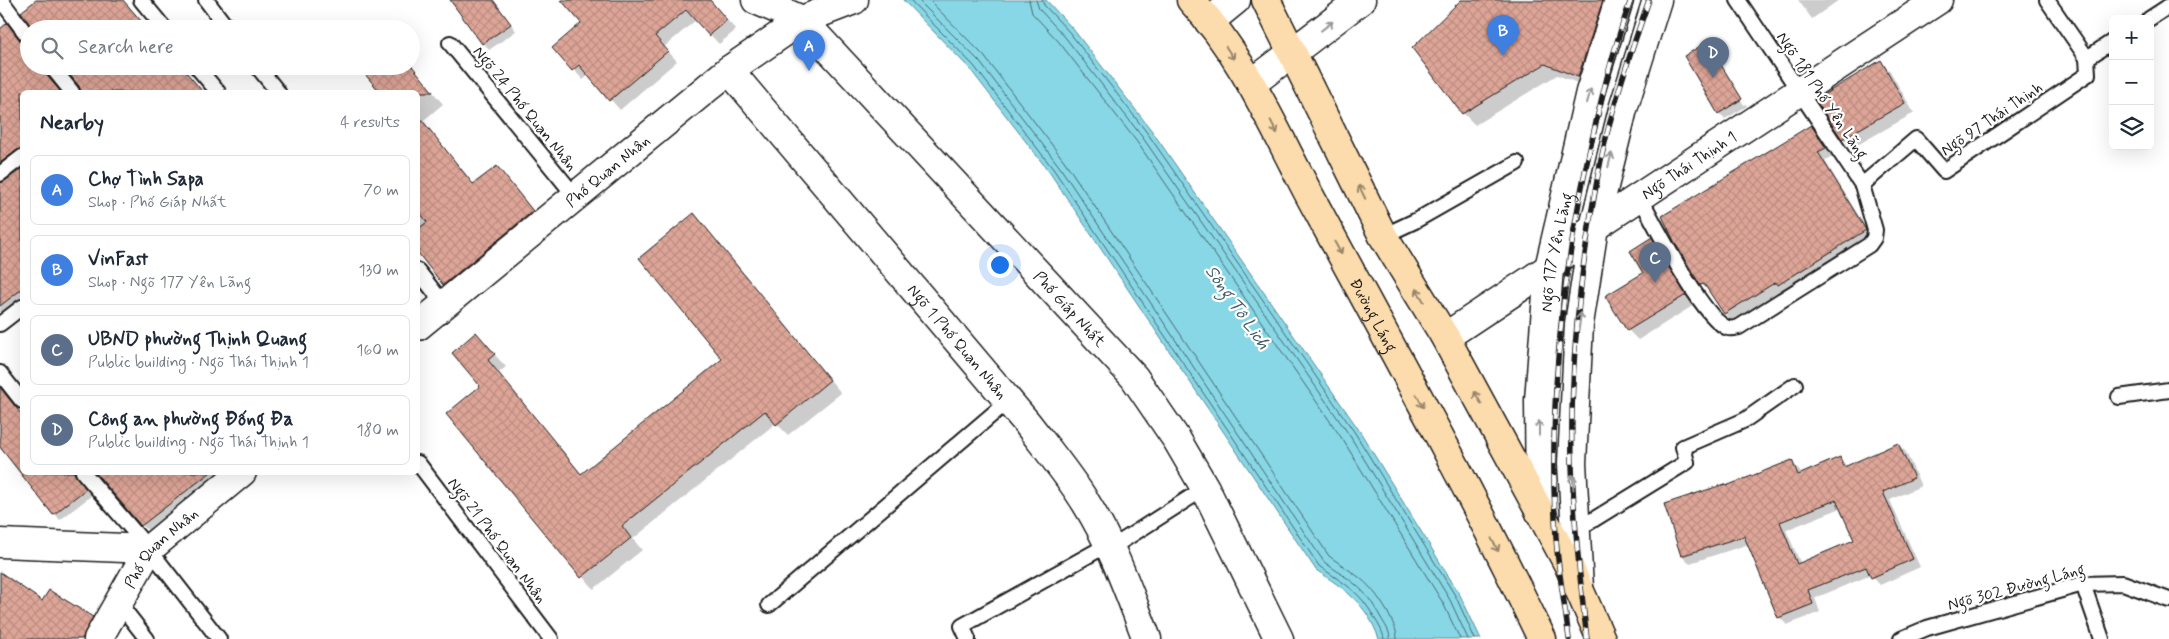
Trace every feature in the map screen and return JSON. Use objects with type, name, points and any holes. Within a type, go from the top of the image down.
[{"type":"main road","name":"Đường Láng","points":[[1190,0],[1209,22],[1251,84],[1398,358],[1520,592],[1542,639]]},
{"type":"main road","points":[[1266,0],[1383,236],[1445,337],[1540,512],[1601,639]]},
{"type":"street","points":[[756,0],[805,7]]},
{"type":"street","name":"Phố Quan Nhân","points":[[420,324],[443,303],[805,7],[854,0]]},
{"type":"street","points":[[1209,22],[1236,0]]},
{"type":"street","points":[[1251,84],[1361,0]]},
{"type":"street","name":"Ngõ 177 Yên Lãng","points":[[1540,512],[1539,400],[1549,268],[1590,92],[1619,0]]},
{"type":"street","points":[[1579,590],[1572,463],[1579,324],[1594,228],[1623,109],[1657,0]]},
{"type":"street","name":"Ngõ Thái Thịnh 1","points":[[1445,337],[1549,268],[1594,228],[1801,91],[1929,2]]},
{"type":"street","name":"Phố Giáp Nhất","points":[[805,7],[1134,377],[1177,440],[1205,488],[1279,639]]},
{"type":"street","name":"Ngõ 1 Phố Quan Nhân","points":[[729,70],[1008,401],[1086,502],[1110,546],[1147,639]]},
{"type":"street","name":"Phố Quan Nhân","points":[[98,639],[149,549],[238,475]]},
{"type":"street","points":[[0,544],[149,549]]},
{"type":"lane","points":[[1,0],[5,17],[20,30]]},
{"type":"lane","points":[[141,0],[158,20]]},
{"type":"lane","points":[[206,0],[221,20]]},
{"type":"lane","name":"Ngõ 181 Phố Yên Lãng","points":[[1640,197],[1692,290],[1718,322],[1727,328],[1739,328],[1869,245],[1874,238],[1875,230],[1862,185],[1801,91],[1738,0]]},
{"type":"lane","points":[[2047,0],[2087,58],[2109,44]]},
{"type":"lane","points":[[2154,16],[2169,6]]},
{"type":"lane","name":"Ngõ 24 Phố Quan Nhân","points":[[450,43],[575,196]]},
{"type":"lane","name":"Ngõ 97 Thái Thịnh","points":[[1862,185],[1916,139],[1944,171],[2088,74],[2087,58]]},
{"type":"lane","points":[[58,75],[70,90]]},
{"type":"lane","points":[[204,75],[216,90]]},
{"type":"lane","points":[[264,75],[276,90]]},
{"type":"lane","points":[[0,174],[20,158]]},
{"type":"lane","points":[[1383,236],[1416,221],[1517,163]]},
{"type":"lane","points":[[420,274],[443,303]]},
{"type":"lane","points":[[0,324],[20,309]]},
{"type":"lane","points":[[0,373],[20,398]]},
{"type":"lane","points":[[1575,531],[1687,462],[1683,447],[1745,420],[1795,385]]},
{"type":"lane","points":[[2119,397],[2169,390]]},
{"type":"lane","points":[[769,605],[1008,401]]},
{"type":"lane","name":"Ngõ 21 Phố Quan Nhân","points":[[420,466],[551,639]]},
{"type":"lane","points":[[86,475],[149,549],[219,639]]},
{"type":"lane","points":[[968,639],[962,626],[1110,546],[1205,488]]},
{"type":"lane","name":"Ngõ 302 Đường Láng","points":[[1901,639],[1927,628],[2083,584],[2123,583],[2169,600]]},
{"type":"lane","points":[[2083,584],[2102,639]]},
{"type":"lane","points":[[118,602],[148,639]]},
{"type":"water","name":"Sông Tô Lịch","points":[[903,0],[1046,0],[1073,29],[1152,131],[1359,430],[1460,595],[1481,639],[1379,639],[1368,616],[1354,598],[1316,570],[1050,173],[970,69]]},
{"type":"building","points":[[36,0],[123,0],[140,20],[27,20],[21,12]]},
{"type":"building","points":[[450,0],[493,0],[511,24],[482,44]]},
{"type":"building","points":[[561,0],[710,0],[727,20],[710,34],[710,37],[686,10],[655,36],[668,51],[609,101],[579,65],[572,71],[552,48],[581,23]]},
{"type":"building","points":[[1461,0],[1603,0],[1578,77],[1545,64],[1462,114],[1412,48]]},
{"type":"building","points":[[7,23],[20,40],[20,75],[47,75],[59,90],[20,90],[20,149],[0,163],[0,29]]},
{"type":"building","points":[[1707,42],[1742,99],[1718,114],[1684,56]]},
{"type":"building","points":[[1881,60],[1905,103],[1842,139],[1815,100]]},
{"type":"building","points":[[70,75],[189,75],[201,90],[80,90]]},
{"type":"building","points":[[366,75],[419,75],[433,92],[420,92],[420,90],[378,90]]},
{"type":"building","points":[[420,118],[473,184],[497,166],[533,211],[443,285],[420,256],[420,227],[427,222],[420,213]]},
{"type":"building","points":[[1811,125],[1826,148],[1818,152],[1866,230],[1778,285],[1776,282],[1724,314],[1704,284],[1700,285],[1675,243],[1662,216]]},
{"type":"building","points":[[20,170],[20,291],[0,306],[0,183]]},
{"type":"building","points":[[694,213],[830,380],[776,425],[765,411],[622,526],[631,538],[581,578],[446,414],[480,386],[452,353],[476,332],[495,354],[488,360],[581,474],[722,359],[639,258]]},
{"type":"building","points":[[1652,237],[1686,295],[1627,331],[1605,296],[1643,273],[1630,251]]},
{"type":"building","points":[[0,387],[20,412],[20,473],[0,447]]},
{"type":"building","points":[[1898,443],[1914,478],[1883,492],[1913,559],[1871,578],[1866,567],[1808,590],[1813,604],[1778,618],[1744,536],[1681,556],[1664,504],[1725,484],[1726,486],[1792,460],[1798,475],[1840,457],[1844,467]],"holes":[[[1836,500],[1854,540],[1797,564],[1780,522]]]},
{"type":"building","points":[[22,475],[76,475],[86,489],[53,515]]},
{"type":"building","points":[[98,475],[207,475],[141,526]]},
{"type":"building","points":[[0,572],[42,601],[49,590],[93,617],[82,639],[0,639]]},
{"type":"railway","points":[[1569,639],[1557,550],[1554,486],[1554,435],[1560,333],[1566,282],[1583,181],[1606,82],[1631,0]]},
{"type":"railway","points":[[1587,639],[1574,509],[1572,465],[1573,392],[1581,283],[1592,211],[1608,130],[1620,86],[1649,0]]},
{"type":"place","name":"VinFast","points":[[1503,56]]},
{"type":"place","name":"Chợ Tình Sapa","points":[[809,71]]},
{"type":"place","name":"Công an phường Đống Đa","points":[[1713,78]]},
{"type":"place","name":"UBND phường Thịnh Quang","points":[[1655,283]]}]
